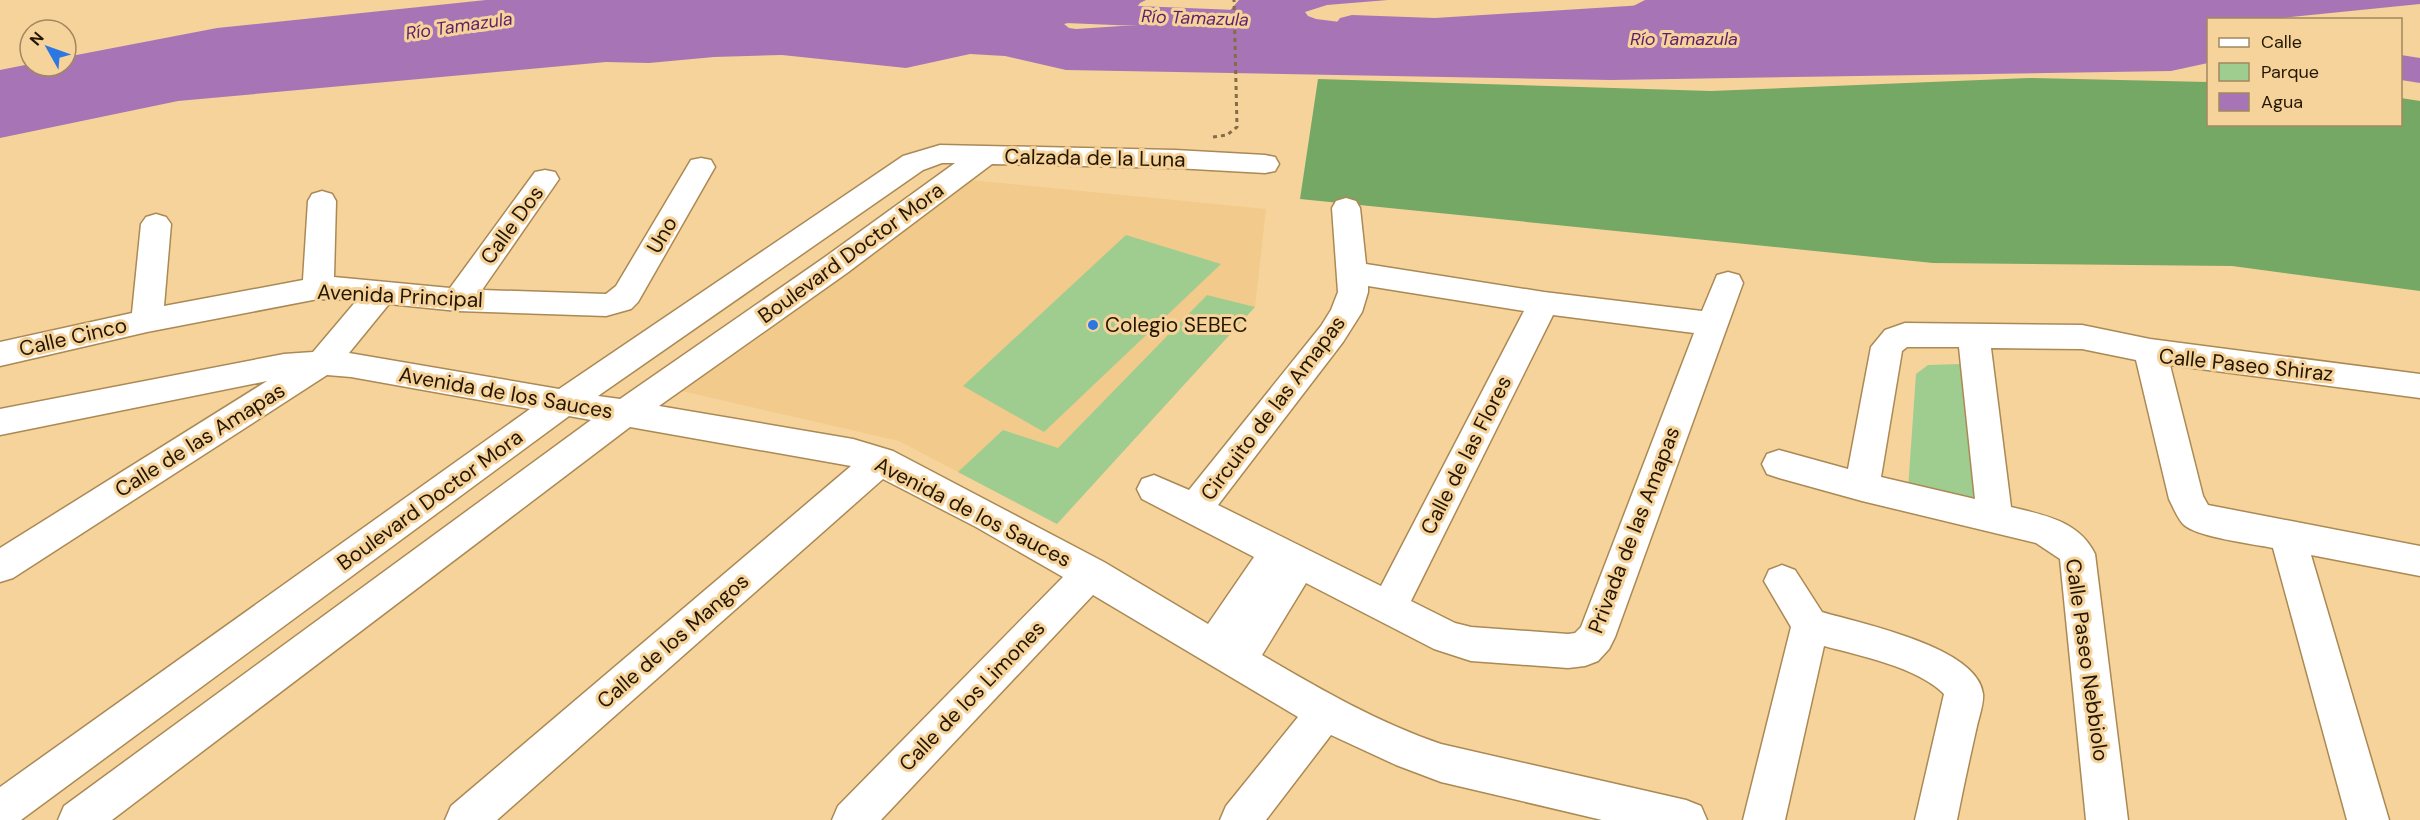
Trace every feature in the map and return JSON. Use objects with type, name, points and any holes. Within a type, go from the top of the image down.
[{"type":"street","name":"Calzada de la Luna","points":[[925,158],[940,154],[1265,164]]},
{"type":"street","name":"Boulevard Doctor Mora","points":[[79,820],[624,414],[836,265],[986,155]]},
{"type":"street","name":"Boulevard Doctor Mora","points":[[0,811],[563,403],[903,170],[925,158]]},
{"type":"street","name":"Uno","points":[[620,301],[627,294],[701,167]]},
{"type":"street","name":"Calle Dos","points":[[458,300],[545,180]]},
{"type":"street","points":[[318,288],[322,201]]},
{"type":"street","name":"Circuito de las Amapas","points":[[1346,208],[1348,253],[1353,273],[1353,292],[1346,312],[1332,334],[1195,510],[1388,608]]},
{"type":"street","points":[[147,321],[156,224]]},
{"type":"street","points":[[1353,273],[1544,303],[1713,324]]},
{"type":"street","name":"Privada de las Amapas","points":[[1388,608],[1447,637],[1471,644],[1568,651],[1585,649],[1596,637],[1728,283]]},
{"type":"street","name":"Avenida Principal","points":[[147,321],[318,288],[354,289],[458,300],[606,305],[620,301]]},
{"type":"street","name":"Calle de las Amapas","points":[[0,567],[322,363],[381,293]]},
{"type":"street","name":"Calle de las Flores","points":[[1388,608],[1544,303]]},
{"type":"street","name":"Calle Cinco","points":[[0,354],[147,321]]},
{"type":"street","points":[[1862,487],[1887,346],[1896,338],[1905,335],[2082,337],[2150,351]]},
{"type":"street","points":[[1974,337],[1995,518]]},
{"type":"street","name":"Calle Paseo Shiraz","points":[[2420,386],[2150,351],[2186,499],[2196,515],[2213,522],[2287,534],[2420,561]]},
{"type":"street","name":"Avenida de los Sauces","points":[[0,422],[248,372],[322,363],[351,365],[853,453],[880,461],[1090,573],[1326,711],[1403,751],[1626,813],[1686,820]]},
{"type":"street","name":"Calle de los Mangos","points":[[466,820],[880,461]]},
{"type":"street","name":"Calle Paseo Nebbiolo","points":[[1779,464],[1862,487],[2052,533],[2065,540],[2077,554],[2107,820]]},
{"type":"street","points":[[1154,489],[1195,510]]},
{"type":"street","points":[[2287,534],[2368,820]]},
{"type":"street","points":[[1226,654],[1288,557]]},
{"type":"street","name":"Calle de los Limones","points":[[852,820],[1090,573]]},
{"type":"street","points":[[1782,581],[1810,626],[1933,664],[1955,678],[1961,687],[1964,695],[1936,820]]},
{"type":"street","points":[[1764,820],[1810,626]]},
{"type":"street","points":[[1241,820],[1326,711]]},
{"type":"path","points":[[1234,0],[1238,127]]},
{"type":"shaded area","name":"Colegio SEBEC","points":[[959,179],[1266,209],[1255,307],[1057,524],[899,441],[673,389]]},
{"type":"green space","points":[[2029,78],[2207,82],[2207,126],[2402,126],[2402,98],[2420,101],[2420,291],[2232,266],[1933,263],[1300,199],[1318,79],[1711,91]]},
{"type":"green space","name":"Colegio SEBEC","points":[[1126,235],[1221,264],[1044,432],[963,386]]},
{"type":"green space","name":"Colegio SEBEC","points":[[1207,295],[1255,307],[1057,524],[958,472],[1003,430],[1058,448]]},
{"type":"green space","points":[[1960,364],[1971,372],[1995,509],[1908,489],[1916,374],[1928,365]]},
{"type":"water","name":"Río Tamazula","points":[[486,0],[1146,0],[1140,3],[1134,11],[1114,11],[1064,24],[1076,29],[1121,26],[1211,26],[1228,13],[1239,0],[1388,0],[1327,5],[1305,12],[1316,19],[1437,30],[1579,27],[1600,23],[1645,0],[2420,0],[2420,4],[2282,18],[2207,18],[2207,63],[2171,71],[1611,80],[1066,70],[1005,56],[970,54],[906,68],[782,55],[714,57],[649,63],[606,62],[178,101],[0,138],[0,70],[18,66],[18,78],[78,78],[78,55],[217,28]]},
{"type":"water","points":[[2402,55],[2420,58],[2420,83],[2402,80]]},
{"type":"waterway","name":"Río Tamazula","points":[[1041,12],[1283,22]]},
{"type":"waterway","name":"Río Tamazula","points":[[1352,25],[1435,28],[1676,13]]},
{"type":"place","name":"Colegio SEBEC","points":[[1093,325]]}]
